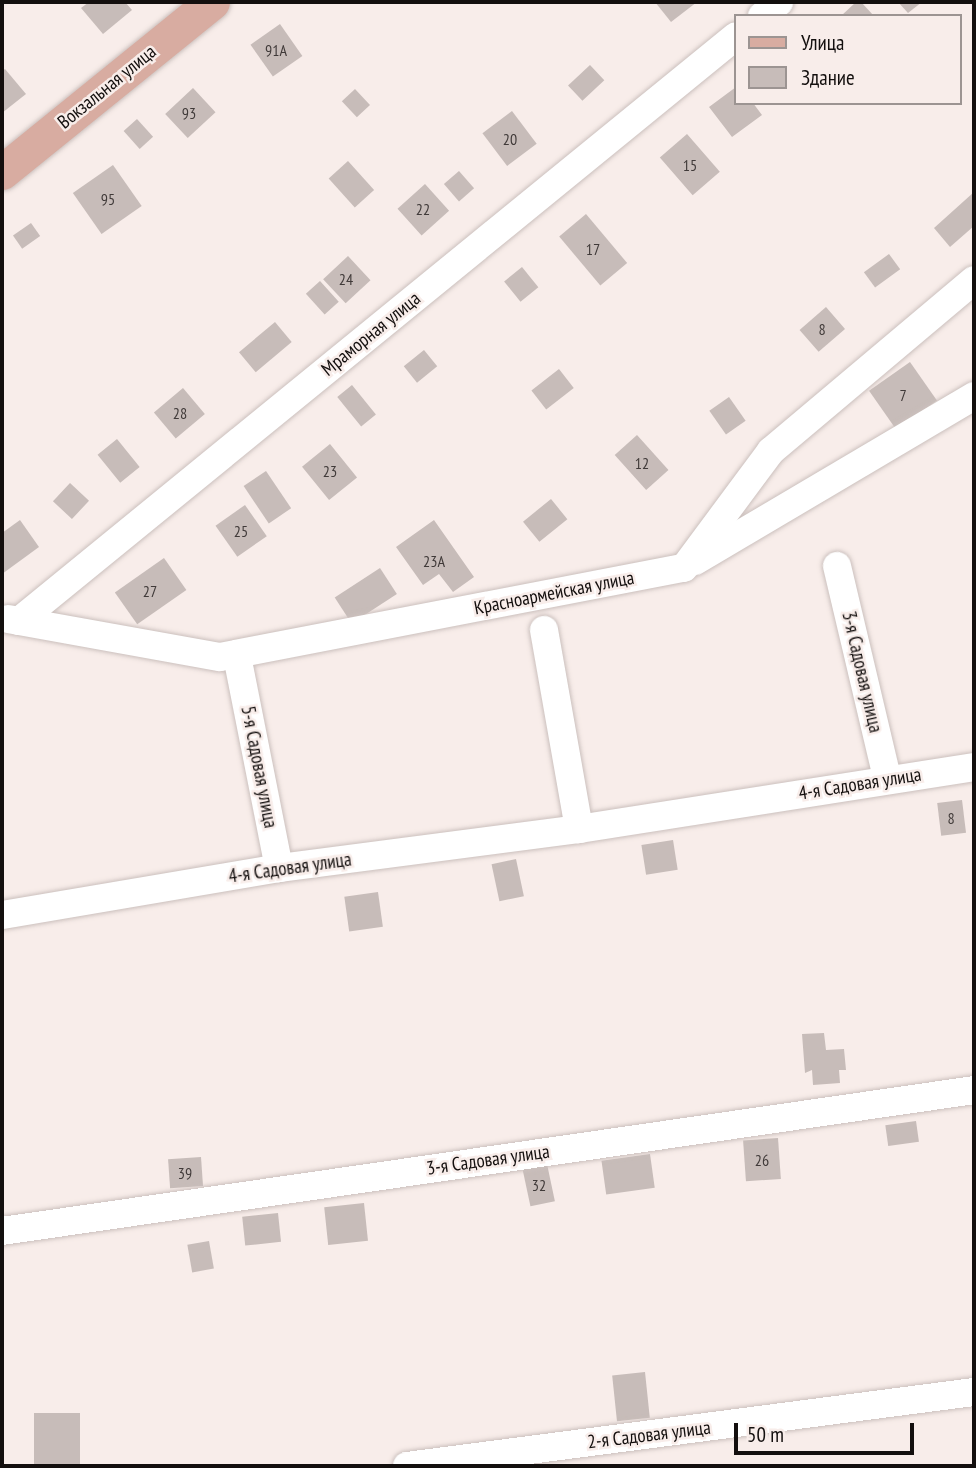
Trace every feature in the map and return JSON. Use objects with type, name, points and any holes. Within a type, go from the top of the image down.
[{"type":"main road","name":"Вокзальная улица","points":[[2,172],[212,2]]},
{"type":"street","points":[[764,14],[779,2]]},
{"type":"street","name":"Мраморная улица","points":[[10,620],[734,38]]},
{"type":"street","points":[[684,568],[771,451],[974,280]]},
{"type":"street","name":"Красноармейская улица","points":[[10,620],[220,657],[684,568],[974,396]]},
{"type":"street","name":"3-я Садовая улица","points":[[837,566],[887,778]]},
{"type":"street","points":[[544,630],[579,829]]},
{"type":"street","name":"5-я Садовая улица","points":[[239,666],[279,868]]},
{"type":"street","name":"4-я Садовая улица","points":[[2,914],[279,868],[579,829],[887,778],[974,767]]},
{"type":"street","name":"3-я Садовая улица","points":[[2,1231],[974,1090]]},
{"type":"street","name":"2-я Садовая улица","points":[[407,1466],[974,1392]]},
{"type":"building","points":[[89,2],[125,2],[132,10],[103,34],[81,8]]},
{"type":"building","points":[[655,2],[697,2],[671,22]]},
{"type":"building","points":[[856,2],[861,2],[872,14],[843,14]]},
{"type":"building","points":[[898,2],[922,2],[908,13]]},
{"type":"building","points":[[280,24],[302,56],[273,77],[251,45]]},
{"type":"building","points":[[590,65],[604,80],[582,101],[568,85]]},
{"type":"building","points":[[5,69],[26,94],[2,113],[2,71]]},
{"type":"building","points":[[193,88],[216,112],[188,138],[165,114]]},
{"type":"building","points":[[734,88],[734,105],[754,105],[762,115],[732,137],[709,107]]},
{"type":"building","points":[[355,89],[370,105],[357,117],[342,101]]},
{"type":"building","points":[[512,111],[537,144],[507,166],[482,133]]},
{"type":"building","points":[[137,119],[153,137],[140,149],[124,131]]},
{"type":"building","points":[[687,134],[720,172],[693,195],[660,158]]},
{"type":"building","points":[[348,161],[374,190],[355,207],[329,178]]},
{"type":"building","points":[[113,165],[142,206],[102,234],[73,193]]},
{"type":"building","points":[[459,171],[474,188],[459,201],[444,184]]},
{"type":"building","points":[[425,184],[449,211],[422,236],[398,209]]},
{"type":"building","points":[[974,192],[974,226],[950,247],[934,228]]},
{"type":"building","points":[[586,214],[627,263],[600,286],[559,236]]},
{"type":"building","points":[[31,223],[40,236],[22,249],[13,236]]},
{"type":"building","points":[[889,254],[900,269],[875,288],[864,272]]},
{"type":"building","points":[[348,256],[371,280],[346,303],[323,279]]},
{"type":"building","points":[[522,267],[538,287],[520,302],[504,281]]},
{"type":"building","points":[[320,281],[339,302],[325,315],[306,294]]},
{"type":"building","points":[[826,307],[845,329],[819,352],[800,330]]},
{"type":"building","points":[[275,322],[292,342],[256,372],[239,352]]},
{"type":"building","points":[[424,350],[437,366],[417,383],[404,366]]},
{"type":"building","points":[[910,362],[937,401],[896,429],[869,391]]},
{"type":"building","points":[[559,369],[574,388],[546,409],[531,391]]},
{"type":"building","points":[[352,385],[376,415],[361,426],[337,397]]},
{"type":"building","points":[[183,388],[205,414],[176,438],[154,412]]},
{"type":"building","points":[[729,397],[746,421],[726,435],[709,411]]},
{"type":"building","points":[[637,435],[668,470],[646,490],[615,455]]},
{"type":"building","points":[[117,439],[140,467],[120,483],[98,455]]},
{"type":"building","points":[[330,444],[357,477],[329,500],[302,467]]},
{"type":"building","points":[[266,471],[291,508],[269,523],[244,486]]},
{"type":"building","points":[[70,483],[89,501],[72,519],[53,501]]},
{"type":"building","points":[[551,499],[567,519],[539,542],[523,522]]},
{"type":"building","points":[[245,505],[267,536],[237,557],[216,526]]},
{"type":"building","points":[[20,520],[39,547],[2,574],[2,533]]},
{"type":"building","points":[[434,520],[474,577],[453,592],[439,574],[423,585],[396,547]]},
{"type":"building","points":[[164,558],[186,590],[137,624],[115,592]]},
{"type":"building","points":[[380,568],[397,594],[352,623],[335,597]]},
{"type":"building","points":[[962,800],[966,833],[941,836],[937,803]]},
{"type":"building","points":[[673,840],[678,870],[646,875],[641,845]]},
{"type":"building","points":[[516,859],[524,896],[499,901],[492,864]]},
{"type":"building","points":[[378,892],[383,927],[349,931],[344,897]]},
{"type":"building","points":[[824,1033],[826,1050],[844,1049],[846,1070],[839,1070],[840,1083],[813,1085],[812,1070],[805,1073],[802,1034]]},
{"type":"building","points":[[916,1121],[919,1142],[888,1146],[885,1125]]},
{"type":"building","points":[[778,1138],[781,1179],[746,1181],[743,1140]]},
{"type":"building","points":[[650,1154],[655,1188],[606,1194],[601,1161]]},
{"type":"building","points":[[201,1157],[203,1186],[170,1188],[168,1159]]},
{"type":"building","points":[[547,1164],[555,1201],[530,1206],[523,1169]]},
{"type":"building","points":[[364,1203],[368,1241],[328,1245],[324,1207]]},
{"type":"building","points":[[278,1213],[281,1242],[245,1246],[242,1217]]},
{"type":"building","points":[[209,1241],[214,1269],[192,1272],[187,1245]]},
{"type":"building","points":[[645,1372],[650,1418],[617,1421],[612,1375]]},
{"type":"building","points":[[34,1413],[80,1413],[80,1466],[34,1466]]}]
